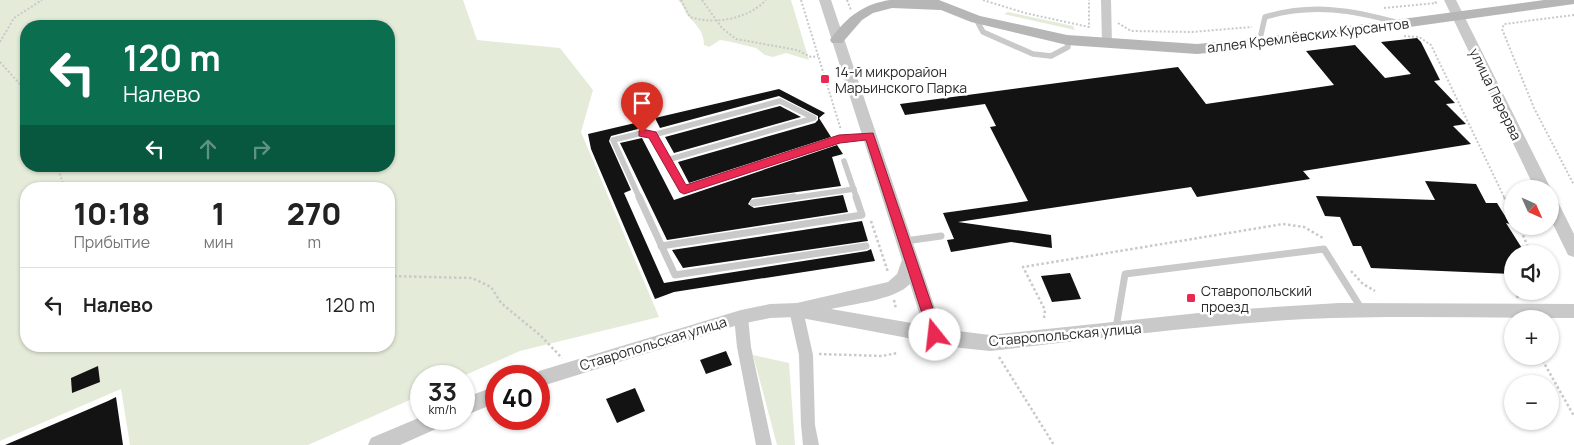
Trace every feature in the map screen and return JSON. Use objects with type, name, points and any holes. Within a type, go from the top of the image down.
[{"type":"main road","name":"аллея Кремлёвских Курсантов","points":[[927,0],[976,19],[1067,40],[1197,49],[1259,43],[1574,0]]},
{"type":"main road","points":[[837,40],[853,16],[868,6],[902,1],[950,9]]},
{"type":"street","points":[[824,0],[911,257],[935,335]]},
{"type":"street","points":[[1106,0],[1107,44]]},
{"type":"street","name":"улица Перерва","points":[[1450,0],[1539,180]]},
{"type":"street","points":[[1559,220],[1574,250]]},
{"type":"street","points":[[811,445],[808,425],[806,355],[796,310],[892,288],[901,283],[907,274],[911,257]]},
{"type":"street","name":"Ставропольская улица","points":[[550,375],[741,316],[770,311],[796,310],[990,343],[1256,315],[1361,310],[1574,311]]},
{"type":"street","points":[[741,316],[744,347],[764,445]]},
{"type":"street","points":[[378,445],[413,430]]},
{"type":"lane","points":[[1259,43],[1265,17],[1292,7],[1306,6],[1361,11],[1400,23]]},
{"type":"lane","points":[[976,19],[983,32],[1033,54],[1051,56],[1068,47],[1067,40]]},
{"type":"lane","points":[[667,160],[814,118],[780,101],[653,135],[642,133],[613,140],[675,276],[866,246]]},
{"type":"lane","points":[[653,135],[684,190],[839,139],[870,136]]},
{"type":"lane","points":[[662,246],[862,215],[844,160]]},
{"type":"lane","points":[[753,203],[854,189]]},
{"type":"lane","points":[[905,240],[941,236]]},
{"type":"lane","points":[[1116,330],[1125,274],[1324,249],[1361,310]]},
{"type":"path","points":[[0,42],[14,18],[42,0]]},
{"type":"path","points":[[681,0],[690,17],[697,20],[717,20],[756,9],[766,0]]},
{"type":"path","points":[[702,0],[717,20],[736,39],[797,50],[811,57],[818,56],[801,0]]},
{"type":"path","points":[[846,0],[850,9]]},
{"type":"path","points":[[983,0],[1025,14],[1089,27],[1089,0]]},
{"type":"path","points":[[1574,15],[1504,24],[1502,29],[1534,108],[1574,185]]},
{"type":"path","points":[[1396,37],[1415,35],[1426,39],[1432,45],[1504,197]]},
{"type":"path","points":[[0,62],[20,84]]},
{"type":"path","points":[[1044,318],[1045,310],[1023,267],[1283,224],[1297,224],[1309,228],[1329,243]]},
{"type":"path","points":[[1347,266],[1363,284],[1375,291]]},
{"type":"path","points":[[395,276],[472,278],[491,287],[501,302],[540,335],[572,368]]},
{"type":"path","points":[[806,355],[882,356],[897,354]]},
{"type":"path","points":[[999,358],[1054,445]]},
{"type":"path","points":[[1545,365],[1574,416]]},
{"type":"green space","points":[[0,0],[463,0],[477,40],[560,48],[593,90],[581,132],[659,317],[520,351],[475,371],[475,365],[410,365],[410,400],[308,445],[130,445],[121,389],[0,441]]},
{"type":"green space","points":[[678,0],[791,0],[809,60],[786,53],[773,57],[765,55],[756,48],[720,40],[709,47],[704,45],[700,30],[687,15]]},
{"type":"green space","points":[[1008,12],[1073,26],[1075,30],[1004,14]]},
{"type":"green space","points":[[753,355],[789,363],[795,445],[777,445]]},
{"type":"building","points":[[1417,38],[1421,42],[1440,80],[1434,81],[1455,103],[1446,104],[1466,124],[1453,126],[1471,144],[1303,171],[1310,179],[1197,197],[1191,187],[958,222],[1051,235],[1052,248],[1011,242],[951,252],[947,240],[954,239],[943,213],[1028,201],[990,127],[996,126],[985,104],[905,115],[900,104],[1178,67],[1206,104],[1334,85],[1306,51],[1355,45],[1385,78],[1411,74],[1381,42]]},
{"type":"building","points":[[779,89],[825,113],[819,118],[831,137],[689,183],[678,162],[815,123],[818,120],[818,116],[779,96],[660,128],[655,118]]},
{"type":"building","points":[[780,106],[801,117],[674,153],[665,137]]},
{"type":"building","points":[[635,123],[638,129],[611,136],[609,141],[631,190],[624,193],[664,283],[871,249],[875,261],[674,292],[655,299],[591,149],[588,134]]},
{"type":"building","points":[[642,138],[674,200],[837,145],[843,154],[832,157],[841,186],[752,198],[748,204],[754,208],[843,195],[848,212],[667,240],[620,143]]},
{"type":"building","points":[[1425,181],[1476,184],[1486,203],[1497,203],[1504,214],[1504,235],[1514,235],[1520,245],[1504,245],[1504,274],[1371,268],[1361,246],[1353,246],[1340,217],[1325,216],[1316,196],[1435,200]]},
{"type":"building","points":[[862,221],[868,241],[683,268],[672,250]]},
{"type":"building","points":[[1070,273],[1081,299],[1052,302],[1041,276]]},
{"type":"building","points":[[726,351],[732,365],[706,374],[700,360]]},
{"type":"building","points":[[98,366],[100,382],[72,393],[71,378]]},
{"type":"building","points":[[635,388],[645,411],[617,423],[606,399]]},
{"type":"building","points":[[116,397],[123,445],[5,445],[108,401]]},
{"type":"place","name":"14-й микрорайон Марьинского Парка","points":[[825,79]]},
{"type":"place","name":"Ставропольский проезд","points":[[1191,298]]},
{"type":"route","points":[[642,133],[653,135],[684,190],[839,139],[870,136],[927,304],[935,335]]}]
